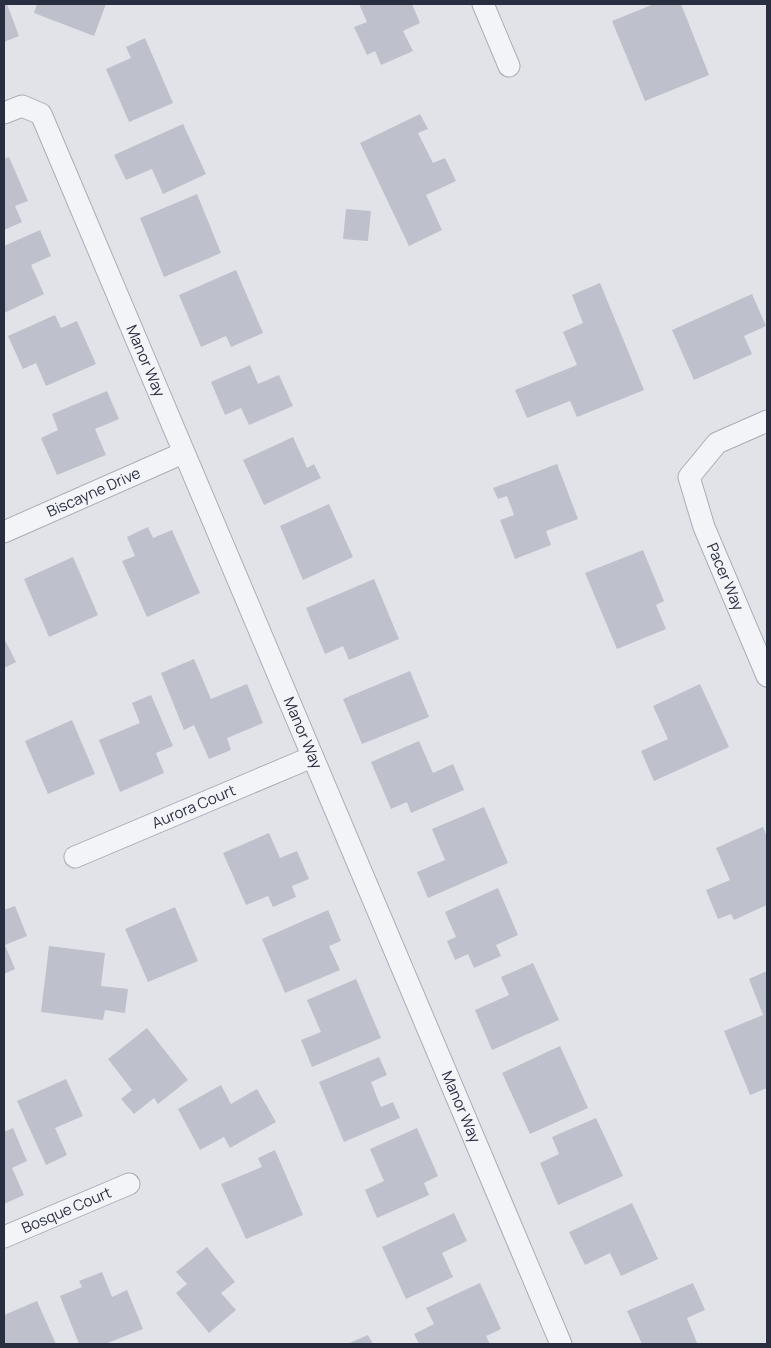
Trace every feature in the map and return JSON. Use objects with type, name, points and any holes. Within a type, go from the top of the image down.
[{"type":"street","points":[[483,4],[509,66]]},
{"type":"street","name":"Manor Way","points":[[4,113],[22,106],[42,114],[183,453],[561,1344]]},
{"type":"street","name":"Pacer Way","points":[[767,421],[718,443],[689,477],[704,527],[767,676]]},
{"type":"street","name":"Biscayne Drive","points":[[4,532],[183,453]]},
{"type":"street","name":"Aurora Court","points":[[75,857],[312,757]]},
{"type":"street","name":"Bosque Court","points":[[4,1237],[130,1184]]},
{"type":"building","points":[[4,4],[7,4],[19,36],[4,42]]},
{"type":"building","points":[[37,4],[106,4],[94,36],[34,13]]},
{"type":"building","points":[[359,4],[412,4],[420,23],[403,31],[413,51],[381,65],[375,51],[367,55],[354,27],[367,22]]},
{"type":"building","points":[[654,4],[681,4],[709,75],[645,101],[612,21]]},
{"type":"building","points":[[145,38],[173,103],[129,122],[106,69],[131,58],[126,47]]},
{"type":"building","points":[[420,114],[428,129],[418,133],[433,163],[445,158],[456,181],[426,195],[442,230],[409,246],[360,143]]},
{"type":"building","points":[[183,124],[206,174],[163,194],[152,169],[126,180],[114,155]]},
{"type":"building","points":[[9,157],[28,201],[15,206],[22,222],[4,230],[4,159]]},
{"type":"building","points":[[197,194],[221,253],[164,277],[140,218]]},
{"type":"building","points":[[346,209],[371,211],[368,241],[343,239]]},
{"type":"building","points":[[40,230],[51,256],[31,265],[44,294],[4,313],[4,246]]},
{"type":"building","points":[[236,270],[263,333],[231,347],[226,336],[201,347],[179,295]]},
{"type":"building","points":[[600,283],[644,390],[577,417],[570,401],[527,418],[515,390],[577,365],[563,332],[583,323],[572,295]]},
{"type":"building","points":[[752,294],[766,326],[744,336],[752,354],[694,380],[672,330]]},
{"type":"building","points":[[55,315],[61,328],[77,321],[96,364],[46,386],[36,363],[23,369],[8,336]]},
{"type":"building","points":[[250,365],[258,384],[279,375],[293,406],[249,425],[241,408],[225,415],[211,382]]},
{"type":"building","points":[[107,391],[119,419],[95,429],[106,455],[57,475],[41,438],[58,430],[52,414]]},
{"type":"building","points":[[293,437],[307,468],[314,464],[321,478],[264,505],[243,460]]},
{"type":"building","points":[[557,464],[578,519],[546,531],[551,545],[515,559],[500,520],[514,515],[507,496],[498,499],[493,488]]},
{"type":"building","points":[[329,504],[353,557],[303,580],[280,526]]},
{"type":"building","points":[[148,527],[153,538],[172,530],[200,593],[147,617],[122,561],[135,556],[127,537]]},
{"type":"building","points":[[643,550],[664,601],[656,605],[666,629],[617,649],[585,573]]},
{"type":"building","points":[[73,557],[98,615],[49,637],[24,579]]},
{"type":"building","points":[[374,579],[399,639],[349,660],[343,646],[325,654],[306,608]]},
{"type":"building","points":[[4,638],[16,662],[4,668]]},
{"type":"building","points":[[194,659],[211,699],[247,684],[263,723],[227,738],[231,750],[209,759],[194,725],[184,730],[161,673]]},
{"type":"building","points":[[410,671],[429,717],[362,744],[343,699]]},
{"type":"building","points":[[700,684],[729,747],[654,781],[641,751],[668,739],[653,706]]},
{"type":"building","points":[[151,695],[173,746],[156,753],[164,773],[120,792],[99,740],[140,723],[132,703]]},
{"type":"building","points":[[72,720],[95,774],[48,794],[25,741]]},
{"type":"building","points":[[419,741],[433,773],[453,764],[464,790],[411,813],[407,802],[391,809],[371,762]]},
{"type":"building","points":[[484,807],[508,863],[428,898],[417,872],[445,860],[432,829]]},
{"type":"building","points":[[763,827],[767,837],[767,905],[734,920],[731,914],[718,919],[706,890],[730,880],[716,848]]},
{"type":"building","points":[[269,833],[280,858],[297,851],[309,879],[292,886],[296,897],[273,907],[268,896],[246,905],[223,853]]},
{"type":"building","points":[[498,888],[518,935],[496,945],[501,956],[474,968],[468,954],[455,960],[447,941],[456,937],[445,912]]},
{"type":"building","points":[[15,906],[27,936],[5,945],[15,969],[4,974],[4,910]]},
{"type":"building","points":[[175,907],[198,961],[148,982],[125,929]]},
{"type":"building","points":[[328,910],[341,941],[329,946],[340,970],[285,993],[262,939]]},
{"type":"building","points":[[49,946],[105,953],[101,986],[128,989],[125,1013],[105,1010],[103,1020],[41,1012]]},
{"type":"building","points":[[533,963],[559,1020],[492,1050],[475,1010],[509,995],[501,977]]},
{"type":"building","points":[[767,971],[767,1088],[750,1095],[724,1031],[763,1015],[749,979]]},
{"type":"building","points":[[356,979],[381,1038],[312,1067],[301,1040],[321,1032],[307,1000]]},
{"type":"building","points":[[147,1028],[188,1080],[158,1104],[154,1098],[134,1114],[121,1099],[132,1090],[108,1059]]},
{"type":"building","points":[[560,1046],[588,1108],[530,1134],[502,1073]]},
{"type":"building","points":[[379,1057],[387,1075],[371,1082],[381,1107],[393,1102],[400,1118],[344,1142],[319,1082]]},
{"type":"building","points":[[66,1079],[83,1116],[55,1128],[67,1155],[46,1165],[17,1101]]},
{"type":"building","points":[[221,1085],[231,1104],[257,1089],[276,1122],[230,1148],[224,1137],[200,1150],[178,1109]]},
{"type":"building","points":[[596,1118],[623,1176],[558,1205],[540,1163],[559,1154],[552,1137]]},
{"type":"building","points":[[13,1128],[27,1161],[12,1168],[24,1195],[4,1204],[4,1132]]},
{"type":"building","points":[[417,1128],[438,1176],[424,1183],[429,1195],[377,1218],[365,1190],[384,1181],[370,1149]]},
{"type":"building","points":[[275,1150],[303,1215],[246,1239],[221,1184],[262,1167],[258,1158]]},
{"type":"building","points":[[632,1203],[658,1259],[621,1276],[610,1253],[585,1265],[569,1232]]},
{"type":"building","points":[[454,1213],[467,1241],[442,1253],[453,1277],[406,1299],[382,1247]]},
{"type":"building","points":[[207,1247],[235,1282],[221,1293],[236,1310],[209,1333],[176,1293],[187,1284],[176,1272]]},
{"type":"building","points":[[102,1272],[112,1297],[127,1290],[143,1329],[105,1344],[79,1344],[60,1296],[82,1287],[79,1281]]},
{"type":"building","points":[[480,1283],[501,1329],[486,1336],[490,1344],[419,1344],[414,1334],[434,1324],[426,1308]]},
{"type":"building","points":[[693,1283],[705,1310],[687,1318],[697,1343],[642,1344],[627,1311]]},
{"type":"building","points":[[37,1301],[56,1344],[4,1344],[4,1315]]},
{"type":"building","points":[[368,1335],[373,1344],[347,1344]]}]
